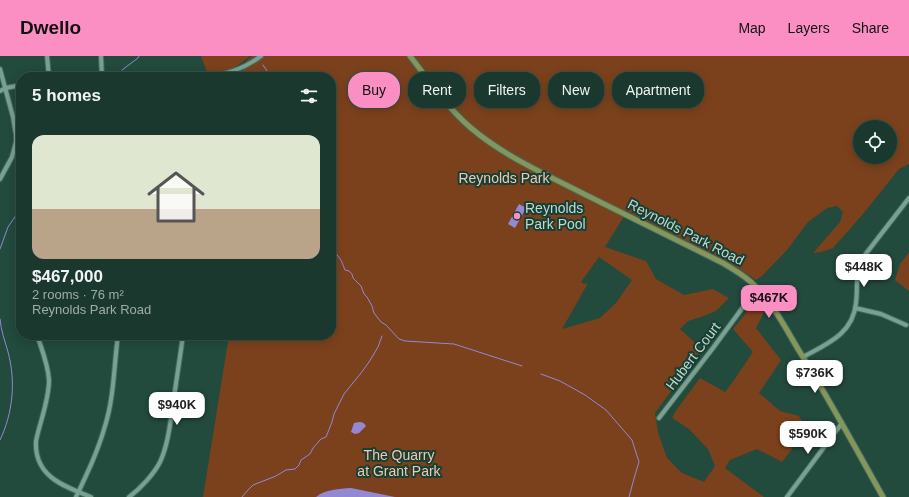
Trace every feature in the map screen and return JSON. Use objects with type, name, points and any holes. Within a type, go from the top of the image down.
[{"type":"main road","name":"Reynolds Park Road","points":[[410,56],[460,118],[478,134],[513,157],[545,174],[723,263],[745,277],[757,288],[780,319],[842,423],[883,497]]},
{"type":"street","points":[[47,56],[49,72]]},
{"type":"street","points":[[101,56],[102,72]]},
{"type":"street","points":[[232,72],[246,66],[261,56]]},
{"type":"street","points":[[0,69],[14,117],[16,142],[12,157],[0,179]]},
{"type":"street","points":[[0,91],[6,88],[16,87]]},
{"type":"street","points":[[803,358],[843,333],[855,308],[857,278],[861,260],[909,198]]},
{"type":"street","name":"Hubert Court","points":[[659,418],[757,288]]},
{"type":"street","points":[[855,308],[881,314],[906,325]]},
{"type":"street","points":[[39,340],[46,364],[49,381],[47,396],[36,441],[38,458],[43,469],[50,476],[63,485],[91,497]]},
{"type":"street","points":[[76,497],[106,425],[111,398],[117,340]]},
{"type":"street","points":[[129,497],[152,474],[162,458],[168,436],[182,340]]},
{"type":"street","points":[[787,497],[842,423]]},
{"type":"green space","points":[[201,56],[250,56],[229,72],[207,72]]},
{"type":"green space","name":"Reynolds Park","points":[[252,56],[909,56],[909,164],[899,169],[863,214],[833,248],[813,253],[840,222],[843,212],[837,206],[827,208],[808,222],[787,250],[762,276],[756,280],[730,263],[625,210],[623,218],[605,247],[646,261],[656,279],[684,295],[713,289],[729,298],[716,311],[688,321],[680,329],[702,349],[655,413],[658,432],[667,458],[682,473],[704,482],[715,466],[708,449],[689,429],[672,418],[700,378],[725,392],[753,352],[733,329],[755,302],[764,312],[756,328],[781,360],[759,393],[780,411],[799,416],[807,430],[782,462],[757,449],[730,460],[725,468],[764,497],[203,497],[228,340],[336,340],[336,72],[234,72]],"holes":[[[599,257],[632,280],[616,303],[600,318],[562,329],[587,285],[587,283],[584,284],[581,282]]]},
{"type":"green space","points":[[909,252],[909,291],[895,280],[900,264]]},
{"type":"shaded area","name":"Reynolds Park Pool","points":[[519,204],[526,208],[515,228],[508,224]]},
{"type":"shaded area","points":[[362,422],[366,426],[359,433],[355,434],[351,432],[354,423]]},
{"type":"shaded area","points":[[351,488],[395,497],[316,497],[328,491]]},
{"type":"waterway","points":[[122,70],[139,56]]},
{"type":"waterway","points":[[263,65],[267,72]]},
{"type":"waterway","points":[[0,249],[8,227],[16,215]]},
{"type":"waterway","points":[[336,254],[341,260],[345,270],[349,271],[353,278],[361,286],[364,294],[372,306],[374,313],[399,339],[405,341],[454,344],[522,366]]},
{"type":"waterway","points":[[0,319],[12,374],[12,397],[8,419],[0,440]]},
{"type":"waterway","points":[[242,497],[253,485],[276,476],[286,470],[295,469],[301,460],[310,454],[321,439],[326,437],[334,414],[344,394],[369,362],[378,347],[382,336]]},
{"type":"waterway","points":[[541,374],[560,381],[585,395],[606,410],[632,440],[639,462],[629,497]]},
{"type":"place","name":"Reynolds Park Pool","points":[[517,216]]},
{"type":"park label","name":"The Quarry at Grant Park","points":[[399,464]]}]
